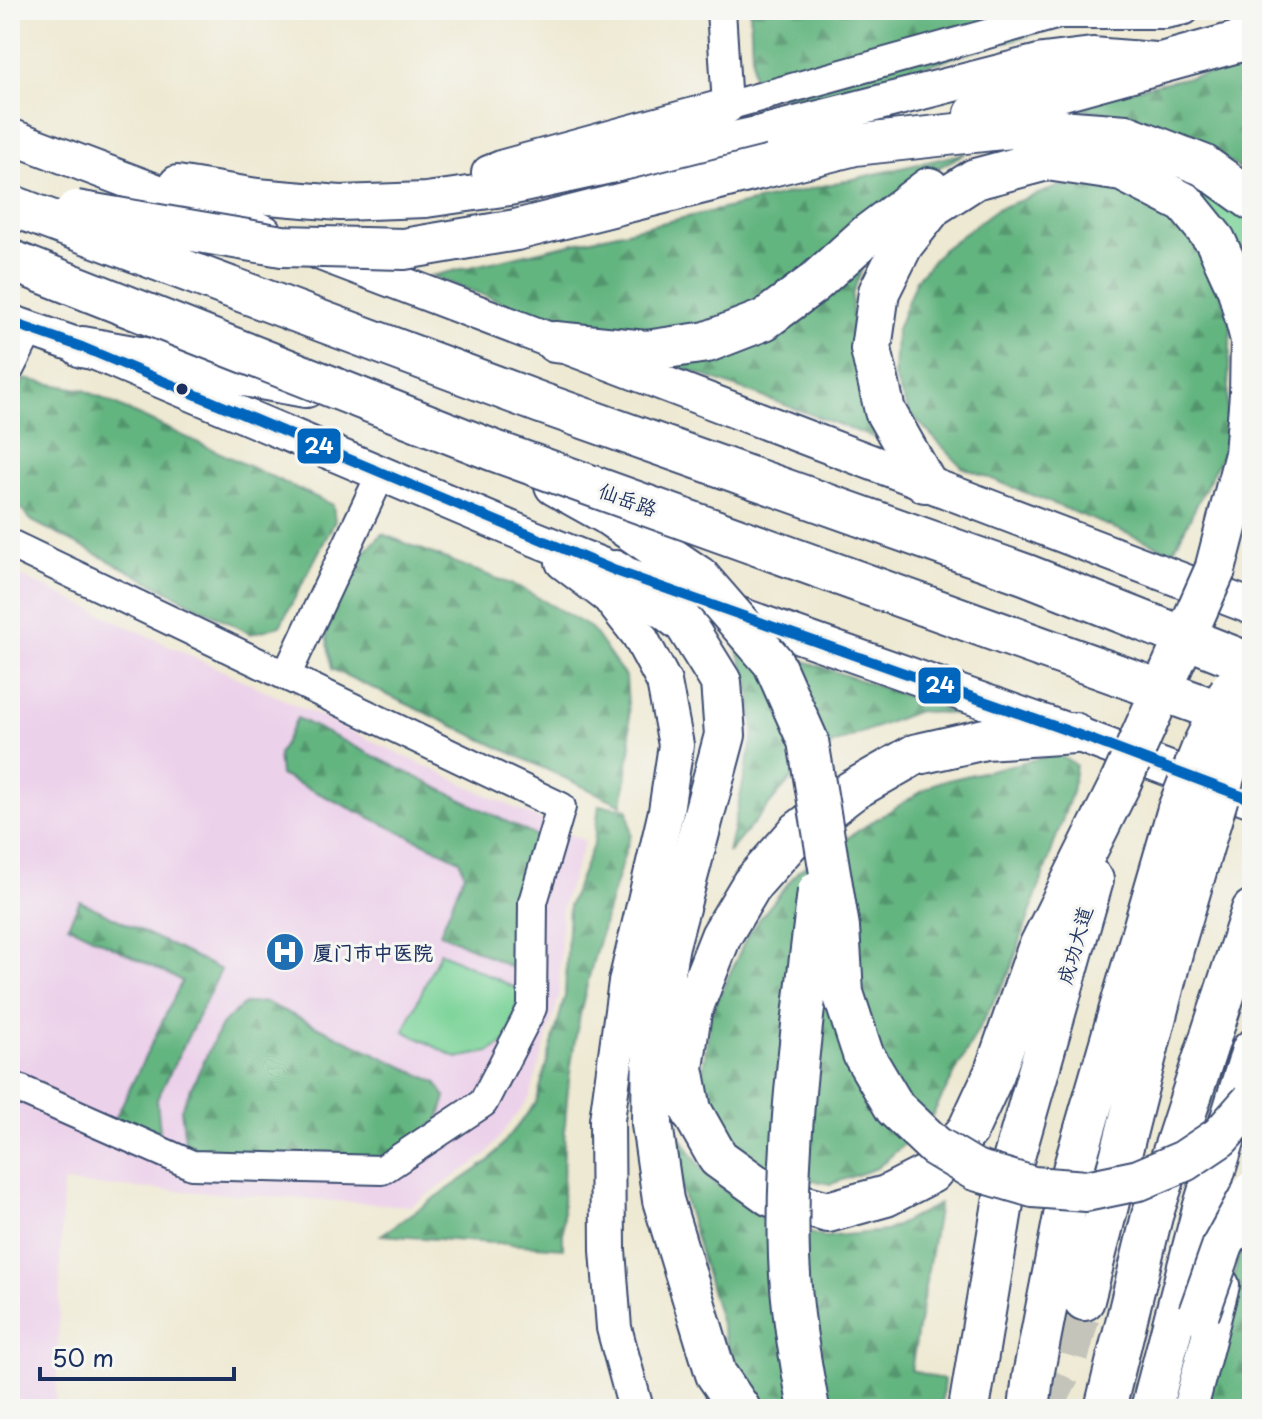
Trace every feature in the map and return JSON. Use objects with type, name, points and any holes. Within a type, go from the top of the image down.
[{"type":"highway","points":[[10,198],[220,238],[282,246],[404,249],[516,230],[855,145],[1252,38]]},
{"type":"highway","points":[[855,145],[1020,127],[1126,135],[1203,165],[1252,200]]},
{"type":"highway","points":[[555,342],[646,351],[707,342],[764,320],[814,283],[868,234],[937,183],[994,152],[1041,140],[1126,135]]},
{"type":"highway","points":[[925,482],[885,411],[871,349],[879,292],[903,244],[933,206],[975,179],[1047,160],[1122,171],[1185,203],[1215,240],[1238,290],[1251,340],[1245,454],[1215,570]]},
{"type":"highway","points":[[10,205],[541,403],[1027,575],[1252,664]]},
{"type":"highway","name":"仙岳路","points":[[10,260],[492,450],[1252,723]]},
{"type":"highway","points":[[82,347],[362,397]]},
{"type":"highway","points":[[492,450],[607,514],[699,577],[773,662],[808,741],[839,927],[843,993],[863,1054],[895,1108],[935,1146],[975,1170],[1018,1183],[1086,1191],[1139,1180],[1184,1161],[1220,1137],[1252,1101]]},
{"type":"highway","name":"成功大道","points":[[969,1409],[1006,1185],[1120,784],[1215,570],[1252,505]]},
{"type":"highway","points":[[616,571],[685,624],[721,682],[725,735],[669,945],[653,1034],[652,1124],[663,1200],[722,1391],[740,1409]]},
{"type":"highway","points":[[1084,1300],[1173,949],[1204,743],[1252,647]]},
{"type":"highway","points":[[1029,1409],[1073,1170],[1194,815],[1252,684]]},
{"type":"highway","points":[[1074,733],[985,739],[914,755],[853,790],[798,832],[752,884],[721,936],[691,1012],[683,1068],[691,1110],[718,1158],[771,1196],[828,1212],[886,1196],[931,1173],[968,1130],[994,1074],[1037,951],[1120,784]]},
{"type":"highway","points":[[809,1409],[798,1346],[789,1258],[791,1151],[824,831]]},
{"type":"highway","points":[[1105,1409],[1152,1216],[1252,910]]},
{"type":"highway","points":[[1151,1409],[1203,1209],[1252,1050]]},
{"type":"highway","points":[[1174,1409],[1199,1313],[1223,1245],[1252,1192]]},
{"type":"main road","points":[[116,176],[285,199],[340,203],[426,200],[510,188],[746,136],[1043,61],[1092,55],[1171,62]]},
{"type":"main road","points":[[426,200],[504,167],[727,106]]},
{"type":"main road","points":[[10,136],[1252,607]]},
{"type":"main road","points":[[20,325],[82,347],[616,571],[1074,733],[1252,800]]},
{"type":"main road","points":[[531,537],[609,597],[639,635],[664,682],[676,745],[666,811],[626,982],[607,1120],[608,1250],[614,1328],[636,1409]]},
{"type":"main road","points":[[1190,1409],[1252,1168]]},
{"type":"street","points":[[721,10],[727,106],[1059,14],[1165,14],[1185,10]]},
{"type":"street","points":[[10,368],[20,325]]},
{"type":"street","points":[[286,676],[381,474]]},
{"type":"street","points":[[10,544],[561,807],[533,902],[532,1008],[483,1103],[382,1170],[192,1165],[10,1085]]},
{"type":"shaded area","name":"厦门市中医院","points":[[10,571],[585,841],[562,907],[559,997],[530,1097],[486,1155],[411,1206],[63,1183],[56,1409],[10,1409]]},
{"type":"green space","points":[[750,10],[1116,10],[796,104],[753,78]]},
{"type":"green space","points":[[1252,64],[1252,177],[1198,141],[1127,116],[1057,105]]},
{"type":"green space","points":[[966,153],[911,182],[877,230],[852,295],[853,359],[875,438],[431,276]]},
{"type":"green space","points":[[1126,156],[1200,182],[1252,217],[1252,282]]},
{"type":"green space","points":[[1060,186],[1118,189],[1177,222],[1212,261],[1231,326],[1225,449],[1173,552],[962,467],[909,412],[894,377],[896,332],[916,280],[942,250],[997,209]]},
{"type":"green space","points":[[24,379],[84,390],[333,505],[335,521],[280,626],[251,634],[32,521],[10,496],[10,408]]},
{"type":"green space","points":[[382,534],[521,588],[591,628],[626,678],[631,745],[622,805],[332,669],[326,633],[352,566]]},
{"type":"green space","points":[[732,636],[958,714],[918,711],[833,744],[793,777],[728,853],[754,732],[749,682]]},
{"type":"green space","points":[[297,718],[540,838],[521,972],[440,933],[464,874],[460,860],[280,775],[278,755]]},
{"type":"green space","points":[[1057,754],[1076,765],[1072,792],[1010,971],[928,1123],[877,1168],[831,1184],[762,1170],[724,1135],[702,1075],[711,1014],[749,932],[798,871],[936,783]]},
{"type":"green space","points":[[599,805],[628,809],[631,833],[590,972],[572,1058],[565,1129],[563,1248],[381,1235],[489,1161],[536,1103],[565,996],[569,905],[594,843]]},
{"type":"green space","points":[[80,901],[221,970],[157,1099],[161,1143],[114,1121],[182,981],[68,925]]},
{"type":"green space","points":[[440,952],[522,991],[525,1001],[508,1040],[489,1052],[457,1058],[404,1031]]},
{"type":"green space","points":[[265,1002],[436,1082],[446,1097],[439,1120],[380,1163],[195,1155],[185,1142],[181,1109],[221,1025],[244,1004]]},
{"type":"green space","points":[[674,1128],[709,1179],[767,1221],[824,1237],[886,1231],[939,1204],[911,1370],[944,1380],[941,1409],[754,1409],[738,1382],[683,1194]]},
{"type":"green space","points":[[1252,1210],[1252,1409],[1203,1409],[1242,1240]]},
{"type":"tunnel","points":[[1042,1409],[1068,1359],[1084,1300]]},
{"type":"transit line","name":"24","points":[[10,322],[82,347],[616,571],[1074,733],[1252,800]]},
{"type":"place","name":"厦门市中医院","points":[[285,952]]}]
